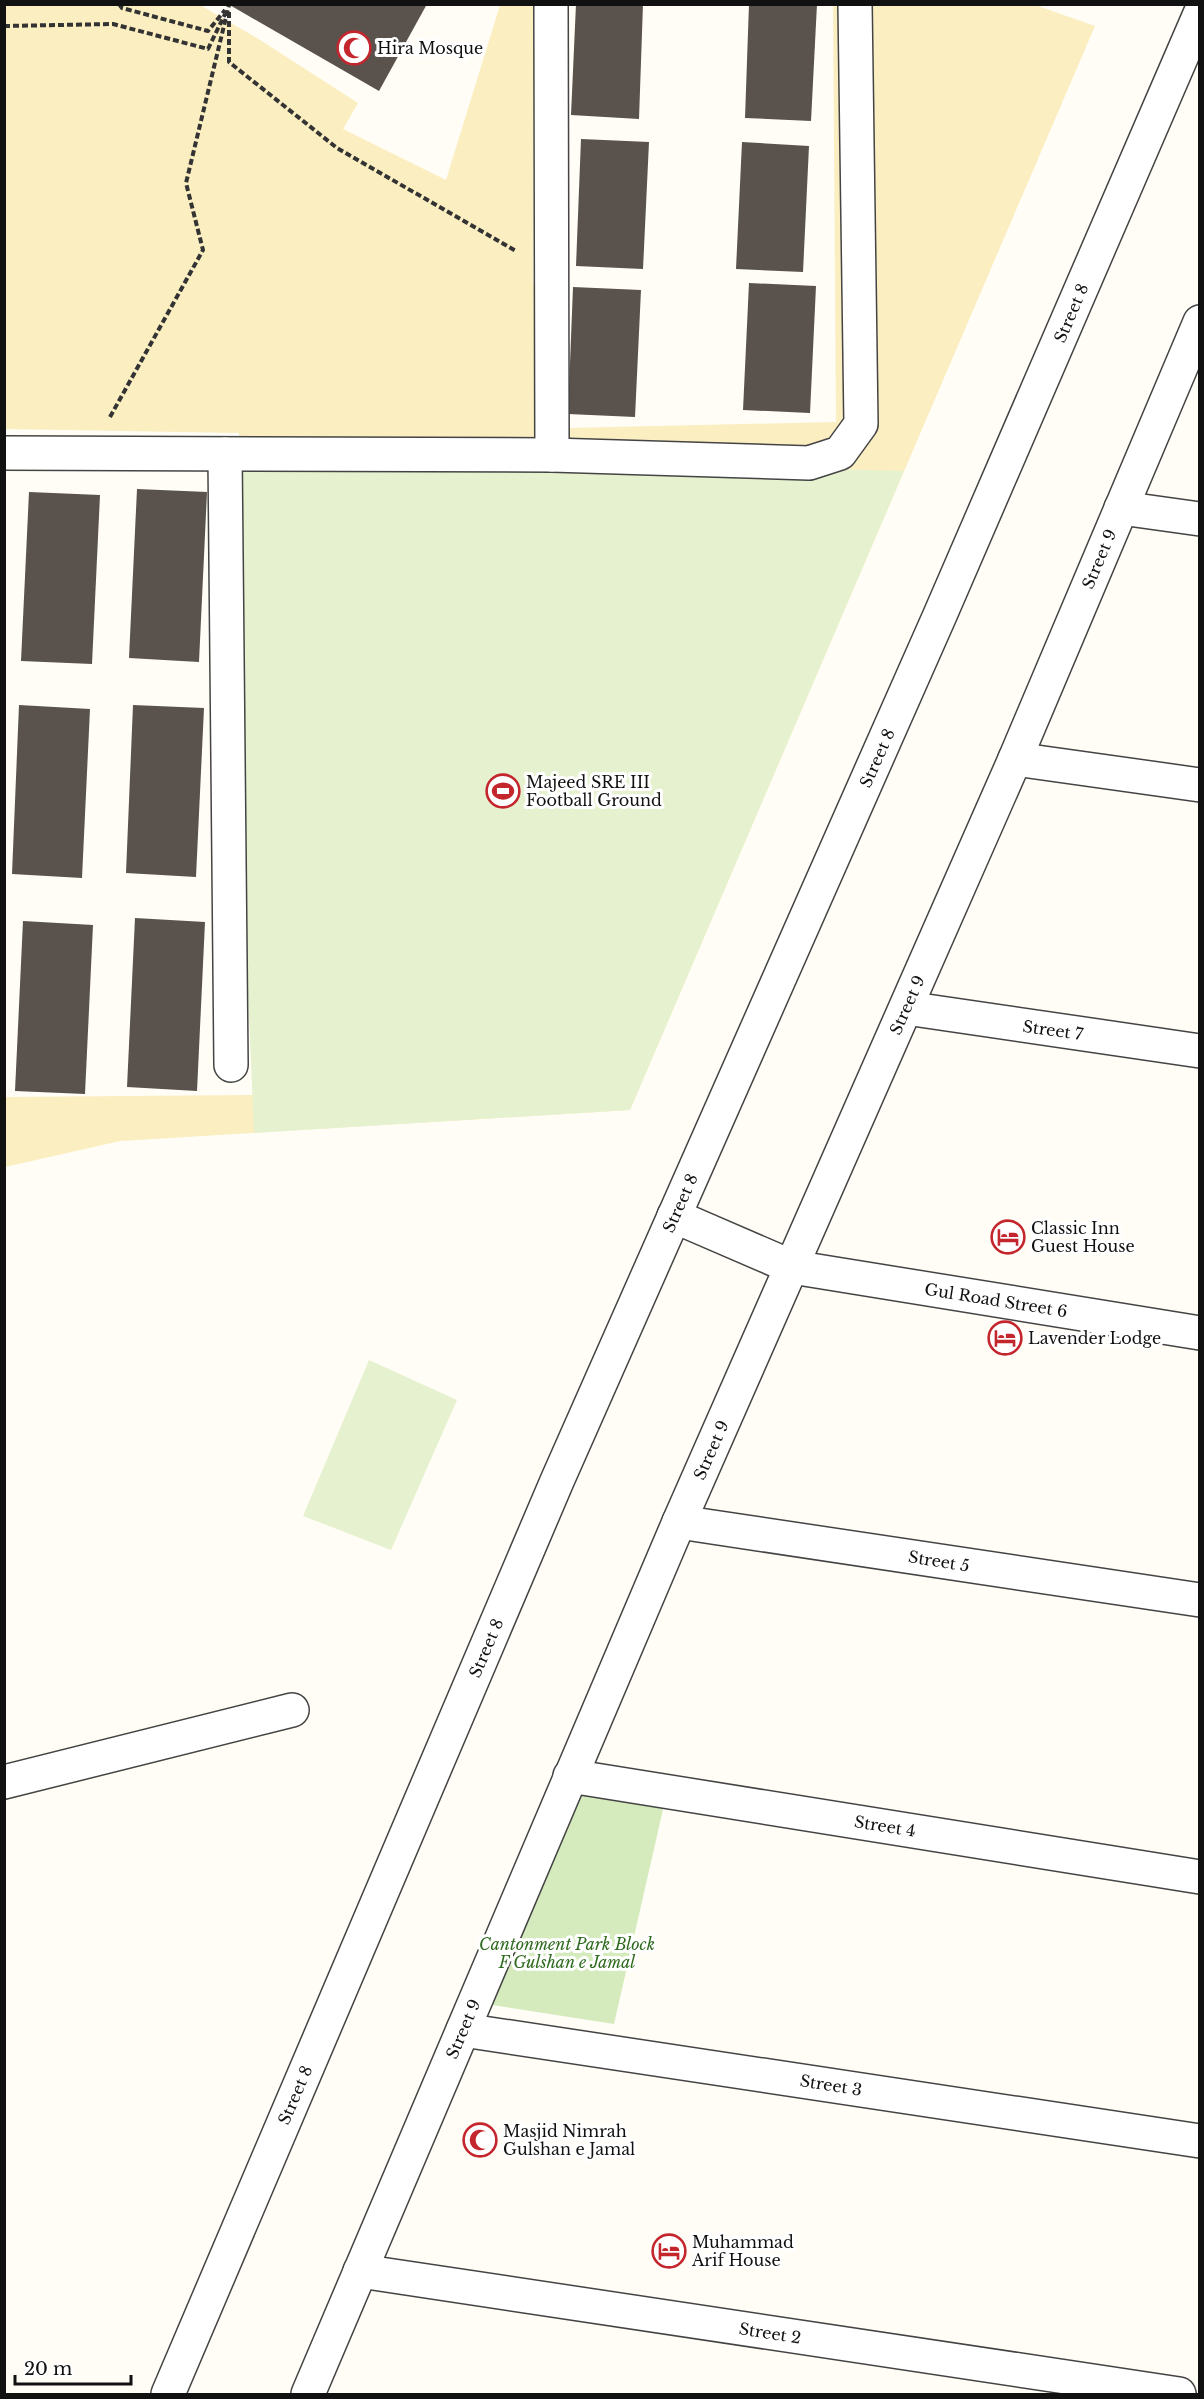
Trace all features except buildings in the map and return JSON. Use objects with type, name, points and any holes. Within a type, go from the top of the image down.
[{"type":"street","points":[[551,4],[552,455]]},
{"type":"street","points":[[4,453],[552,455],[809,462],[840,453],[861,424],[855,4]]},
{"type":"street","name":"Street 8","points":[[168,2394],[557,1481],[940,615],[1200,14]]},
{"type":"street","name":"Street 9","points":[[308,2394],[679,1522],[1015,759],[1200,322]]},
{"type":"street","points":[[225,454],[231,1065]]},
{"type":"street","name":"Street 9","points":[[1121,508],[1200,519]]},
{"type":"street","points":[[1015,759],[1200,785]]},
{"type":"street","name":"Street 7","points":[[906,1008],[1200,1051]]},
{"type":"street","name":"Gul Road Street 6","points":[[674,1216],[792,1267],[1200,1333]]},
{"type":"street","name":"Street 5","points":[[679,1522],[1200,1600]]},
{"type":"street","points":[[4,1782],[292,1710]]},
{"type":"street","name":"Street 4","points":[[570,1776],[1200,1877]]},
{"type":"street","name":"Street 3","points":[[463,2030],[1200,2141]]},
{"type":"street","name":"Street 2","points":[[360,2271],[1179,2394]]},
{"type":"path","points":[[119,4],[122,8],[208,31],[229,5]]},
{"type":"path","points":[[4,26],[113,24],[208,49],[229,5]]},
{"type":"path","points":[[229,5],[229,62],[337,148],[551,272]]},
{"type":"path","points":[[90,454],[203,250],[186,183],[229,5]]},
{"type":"green space","name":"Majeed SRE III Football Ground","points":[[225,454],[904,471],[630,1110],[254,1133]]},
{"type":"green space","points":[[369,1360],[457,1400],[391,1550],[303,1516]]},
{"type":"green space","name":"Cantonment Park Block F Gulshan e Jamal","points":[[570,1776],[667,1792],[614,2024],[480,2003]]},
{"type":"sand","points":[[5,5],[200,5],[257,38],[358,103],[343,129],[446,180],[500,5],[533,5],[533,282],[568,428],[836,422],[833,5],[1035,5],[1095,26],[630,1110],[120,1141],[5,1167],[5,1097],[253,1095],[239,433],[5,429]]},
{"type":"place","name":"Hira Mosque","points":[[354,48]]},
{"type":"place","name":"Majeed SRE III Football Ground","points":[[503,791]]},
{"type":"place","name":"Classic Inn Guest House","points":[[1008,1237]]},
{"type":"place","name":"Lavender Lodge","points":[[1005,1338]]},
{"type":"place","name":"Masjid Nimrah Gulshan e Jamal","points":[[480,2140]]},
{"type":"place","name":"Muhammad Arif House","points":[[669,2251]]}]
